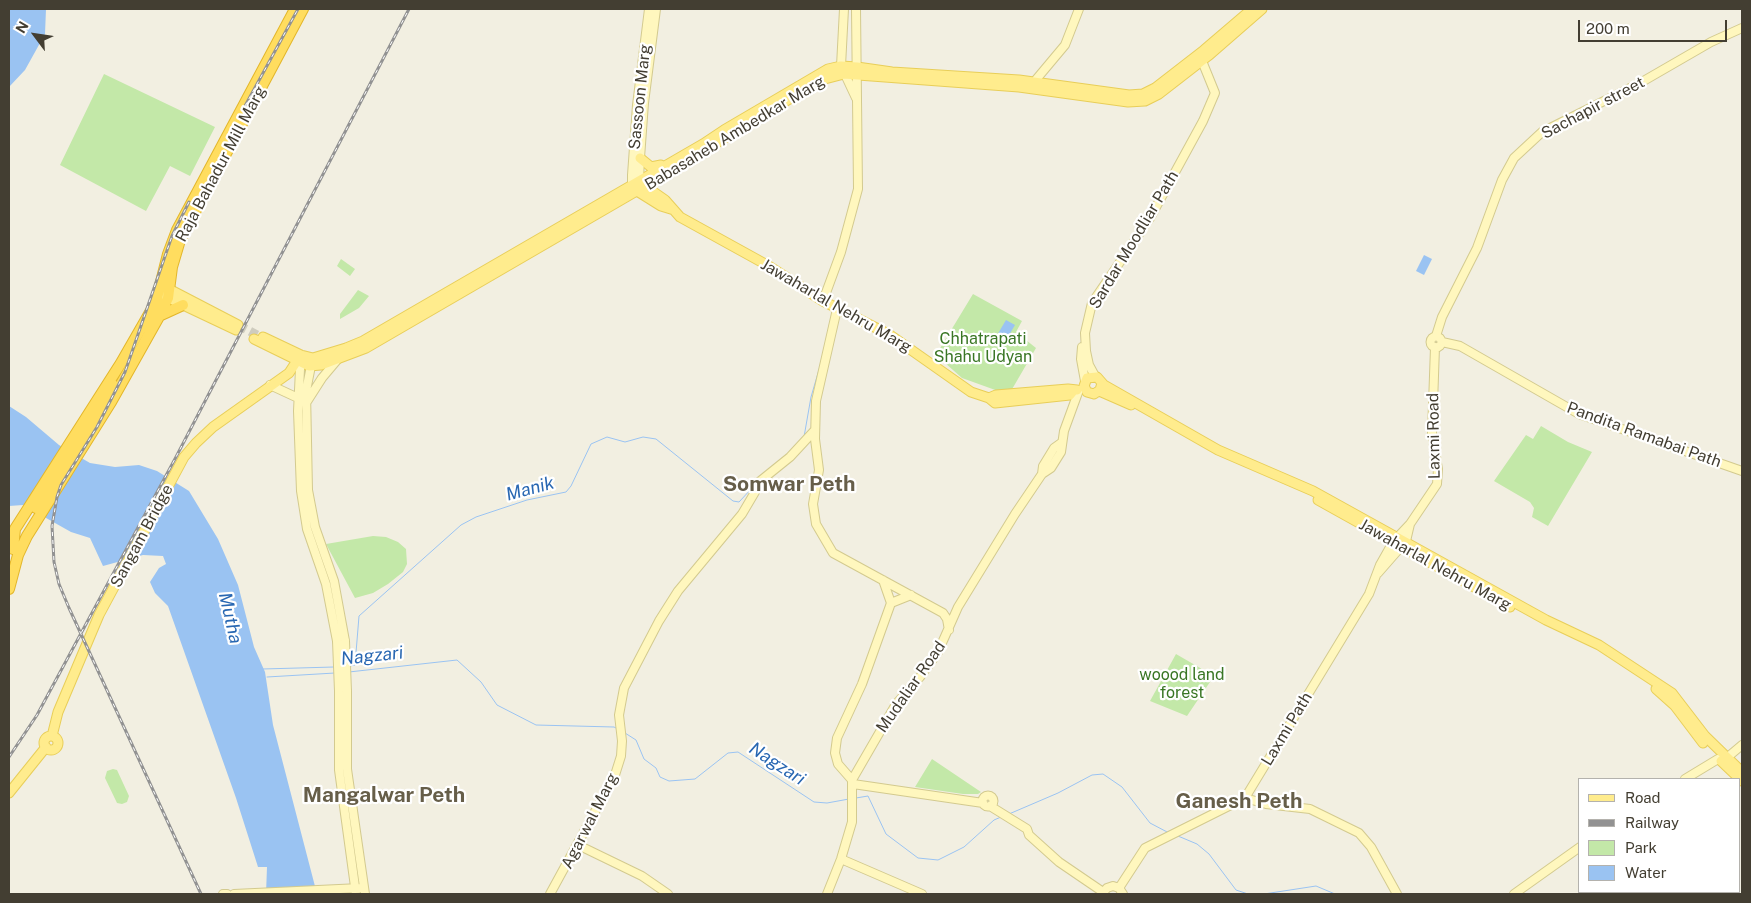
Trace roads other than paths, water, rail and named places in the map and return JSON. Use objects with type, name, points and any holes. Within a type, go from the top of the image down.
[{"type":"highway","name":"Raja Bahadur Mill Marg","points":[[105,399],[159,316],[164,291],[180,240],[295,9]]},
{"type":"highway","name":"Raja Bahadur Mill Marg","points":[[251,98],[303,9]]},
{"type":"highway","name":"Raja Bahadur Mill Marg","points":[[105,399],[128,351],[164,291]]},
{"type":"highway","points":[[159,316],[183,305]]},
{"type":"highway","name":"Raja Bahadur Mill Marg","points":[[115,386],[128,351]]},
{"type":"highway","points":[[9,589],[18,556],[21,532],[105,399]]},
{"type":"highway","points":[[9,563],[21,532],[105,399]]},
{"type":"main road","name":"Babasaheb Ambedkar Marg","points":[[1198,59],[1252,9]]},
{"type":"main road","name":"Babasaheb Ambedkar Marg","points":[[301,360],[363,341],[638,186],[670,164],[816,75],[842,70],[858,70],[1129,95],[1143,94],[1198,59],[1262,9]]},
{"type":"main road","name":"Babasaheb Ambedkar Marg","points":[[301,360],[338,359],[366,348],[638,186],[820,80],[842,70]]},
{"type":"main road","points":[[640,158],[651,167],[670,164]]},
{"type":"main road","name":"Jawaharlal Nehru Marg","points":[[638,186],[665,200],[680,217],[767,265],[837,309],[890,335],[971,392],[989,398],[996,395],[1081,387],[1091,394],[1098,384],[1218,450],[1313,491],[1543,625],[1596,650],[1662,690],[1701,740],[1735,772]]},
{"type":"main road","points":[[164,291],[237,328],[183,305],[164,291]]},
{"type":"main road","points":[[255,337],[301,360]]},
{"type":"main road","name":"Sangam Bridge","points":[[9,793],[46,747],[45,740],[52,736],[58,712],[99,615],[184,457],[213,427],[282,377],[301,360]]},
{"type":"main road","points":[[1081,387],[1090,376],[1098,384]]},
{"type":"street","name":"Sassoon Marg","points":[[638,186],[637,105],[649,9]]},
{"type":"street","name":"Sassoon Marg","points":[[638,186],[644,103],[656,9]]},
{"type":"street","points":[[844,9],[842,70],[856,98]]},
{"type":"street","points":[[823,301],[841,252],[858,189],[856,9]]},
{"type":"street","points":[[1034,85],[1065,45],[1079,9]]},
{"type":"street","name":"Sachapir street","points":[[1438,342],[1442,318],[1477,248],[1502,180],[1514,158],[1542,132],[1570,120],[1711,42],[1742,28]]},
{"type":"street","name":"Sardar Moodliar Path","points":[[954,618],[958,607],[1042,474],[1043,466],[1054,448],[1061,443],[1081,387],[1086,333],[1092,303],[1154,212],[1203,121],[1215,93],[1198,59]]},
{"type":"street","points":[[837,309],[816,398],[815,430],[819,470],[813,504],[816,524],[833,554],[943,613],[947,619],[949,630]]},
{"type":"street","name":"Pandita Ramabai Path","points":[[1438,342],[1460,346],[1578,414],[1742,471]]},
{"type":"street","name":"Laxmi Road","points":[[1400,541],[1437,484],[1438,469],[1432,433],[1438,342]]},
{"type":"street","name":"Sardar Moodliar Path","points":[[1084,352],[1088,365],[1098,384]]},
{"type":"street","points":[[306,405],[322,378],[338,359]]},
{"type":"street","points":[[301,360],[298,398],[301,491],[307,529],[334,601]]},
{"type":"street","points":[[301,360],[306,405],[308,490],[315,527],[334,601],[341,641],[343,701],[339,770],[354,891]]},
{"type":"street","points":[[270,385],[298,398]]},
{"type":"street","name":"Agarwal Marg","points":[[550,894],[615,775],[621,756],[619,717],[624,688],[631,671],[678,591],[742,514],[759,482],[790,457],[815,430]]},
{"type":"street","name":"Laxmi Path","points":[[1245,798],[1369,594],[1378,574],[1400,541]]},
{"type":"street","points":[[827,894],[841,859],[852,822],[852,784],[836,759],[837,738],[862,684],[891,603],[883,580]]},
{"type":"street","points":[[891,603],[911,595]]},
{"type":"street","points":[[943,613],[958,607]]},
{"type":"street","name":"Mudaliar Road","points":[[852,784],[896,704],[934,658],[954,618]]},
{"type":"street","points":[[234,894],[365,891],[347,769],[343,701]]},
{"type":"street","points":[[1687,778],[1722,760],[1742,745]]},
{"type":"street","points":[[852,784],[986,805],[1027,829],[1028,835],[1052,856],[1102,893],[1110,886],[1121,891],[1145,848],[1171,833],[1245,798],[1273,805],[1310,809],[1359,833],[1371,847],[1397,894]]},
{"type":"street","points":[[578,845],[642,876],[668,894]]},
{"type":"street","points":[[1514,894],[1578,848]]},
{"type":"street","points":[[841,859],[922,894]]},
{"type":"street","points":[[1085,882],[1093,894]]},
{"type":"water","points":[[9,9],[46,9],[45,34],[25,70],[9,87]]},
{"type":"water","points":[[1424,255],[1432,259],[1424,275],[1416,271]]},
{"type":"water","points":[[1006,320],[1015,325],[1002,347],[993,342]]},
{"type":"water","name":"Mutha","points":[[9,406],[26,417],[59,445],[90,463],[115,467],[139,465],[157,471],[189,491],[218,539],[238,585],[254,647],[265,672],[273,725],[317,894],[266,894],[267,867],[258,867],[236,798],[168,606],[155,593],[150,582],[159,568],[166,564],[163,556],[143,555],[103,566],[90,538],[71,532],[23,505],[9,506]]},
{"type":"waterway","name":"Manik","points":[[804,437],[811,397],[823,356]]},
{"type":"waterway","name":"Manik","points":[[350,666],[355,665],[359,616],[461,525],[476,517],[527,500],[566,492],[571,486],[591,444],[607,437],[625,442],[643,437],[656,439],[733,501],[739,502],[753,487]]},
{"type":"waterway","name":"Manik","points":[[785,456],[794,447]]},
{"type":"waterway","name":"Nagzari","points":[[349,672],[457,660],[481,682],[497,705],[536,725],[614,727],[618,729]]},
{"type":"waterway","name":"Manik","points":[[263,669],[334,667]]},
{"type":"waterway","name":"Nagzari","points":[[267,677],[335,673]]},
{"type":"waterway","name":"Nagzari","points":[[625,733],[636,740],[644,759],[656,768],[660,777],[669,781],[695,779],[728,753],[738,752],[814,802],[827,803],[849,799]]},
{"type":"waterway","name":"Nagzari","points":[[1009,814],[1058,793],[1092,775],[1103,774],[1122,787],[1150,823],[1169,833]]},
{"type":"waterway","name":"Nagzari","points":[[856,798],[868,796],[886,834],[918,858],[938,860],[964,847],[994,820],[1001,817]]},
{"type":"waterway","points":[[1178,836],[1197,844],[1209,854],[1236,890],[1248,894]]},
{"type":"waterway","points":[[1264,894],[1316,886],[1335,894]]},
{"type":"tunnel","points":[[238,325],[257,335]]},
{"type":"railway","points":[[245,106],[298,9]]},
{"type":"railway","points":[[9,757],[37,715],[176,457],[409,9]]},
{"type":"railway","points":[[189,202],[172,236],[125,372],[97,427],[61,485],[52,526],[54,562],[59,584],[201,894]]},
{"type":"district","name":"Somwar Peth","points":[[789,485]]},
{"type":"district","name":"Mangalwar Peth","points":[[384,796]]},
{"type":"district","name":"Ganesh Peth","points":[[1239,802]]},
{"type":"park label","name":"Chhatrapati Shahu Udyan","points":[[983,348]]},
{"type":"park label","name":"woood land forest","points":[[1182,684]]}]
